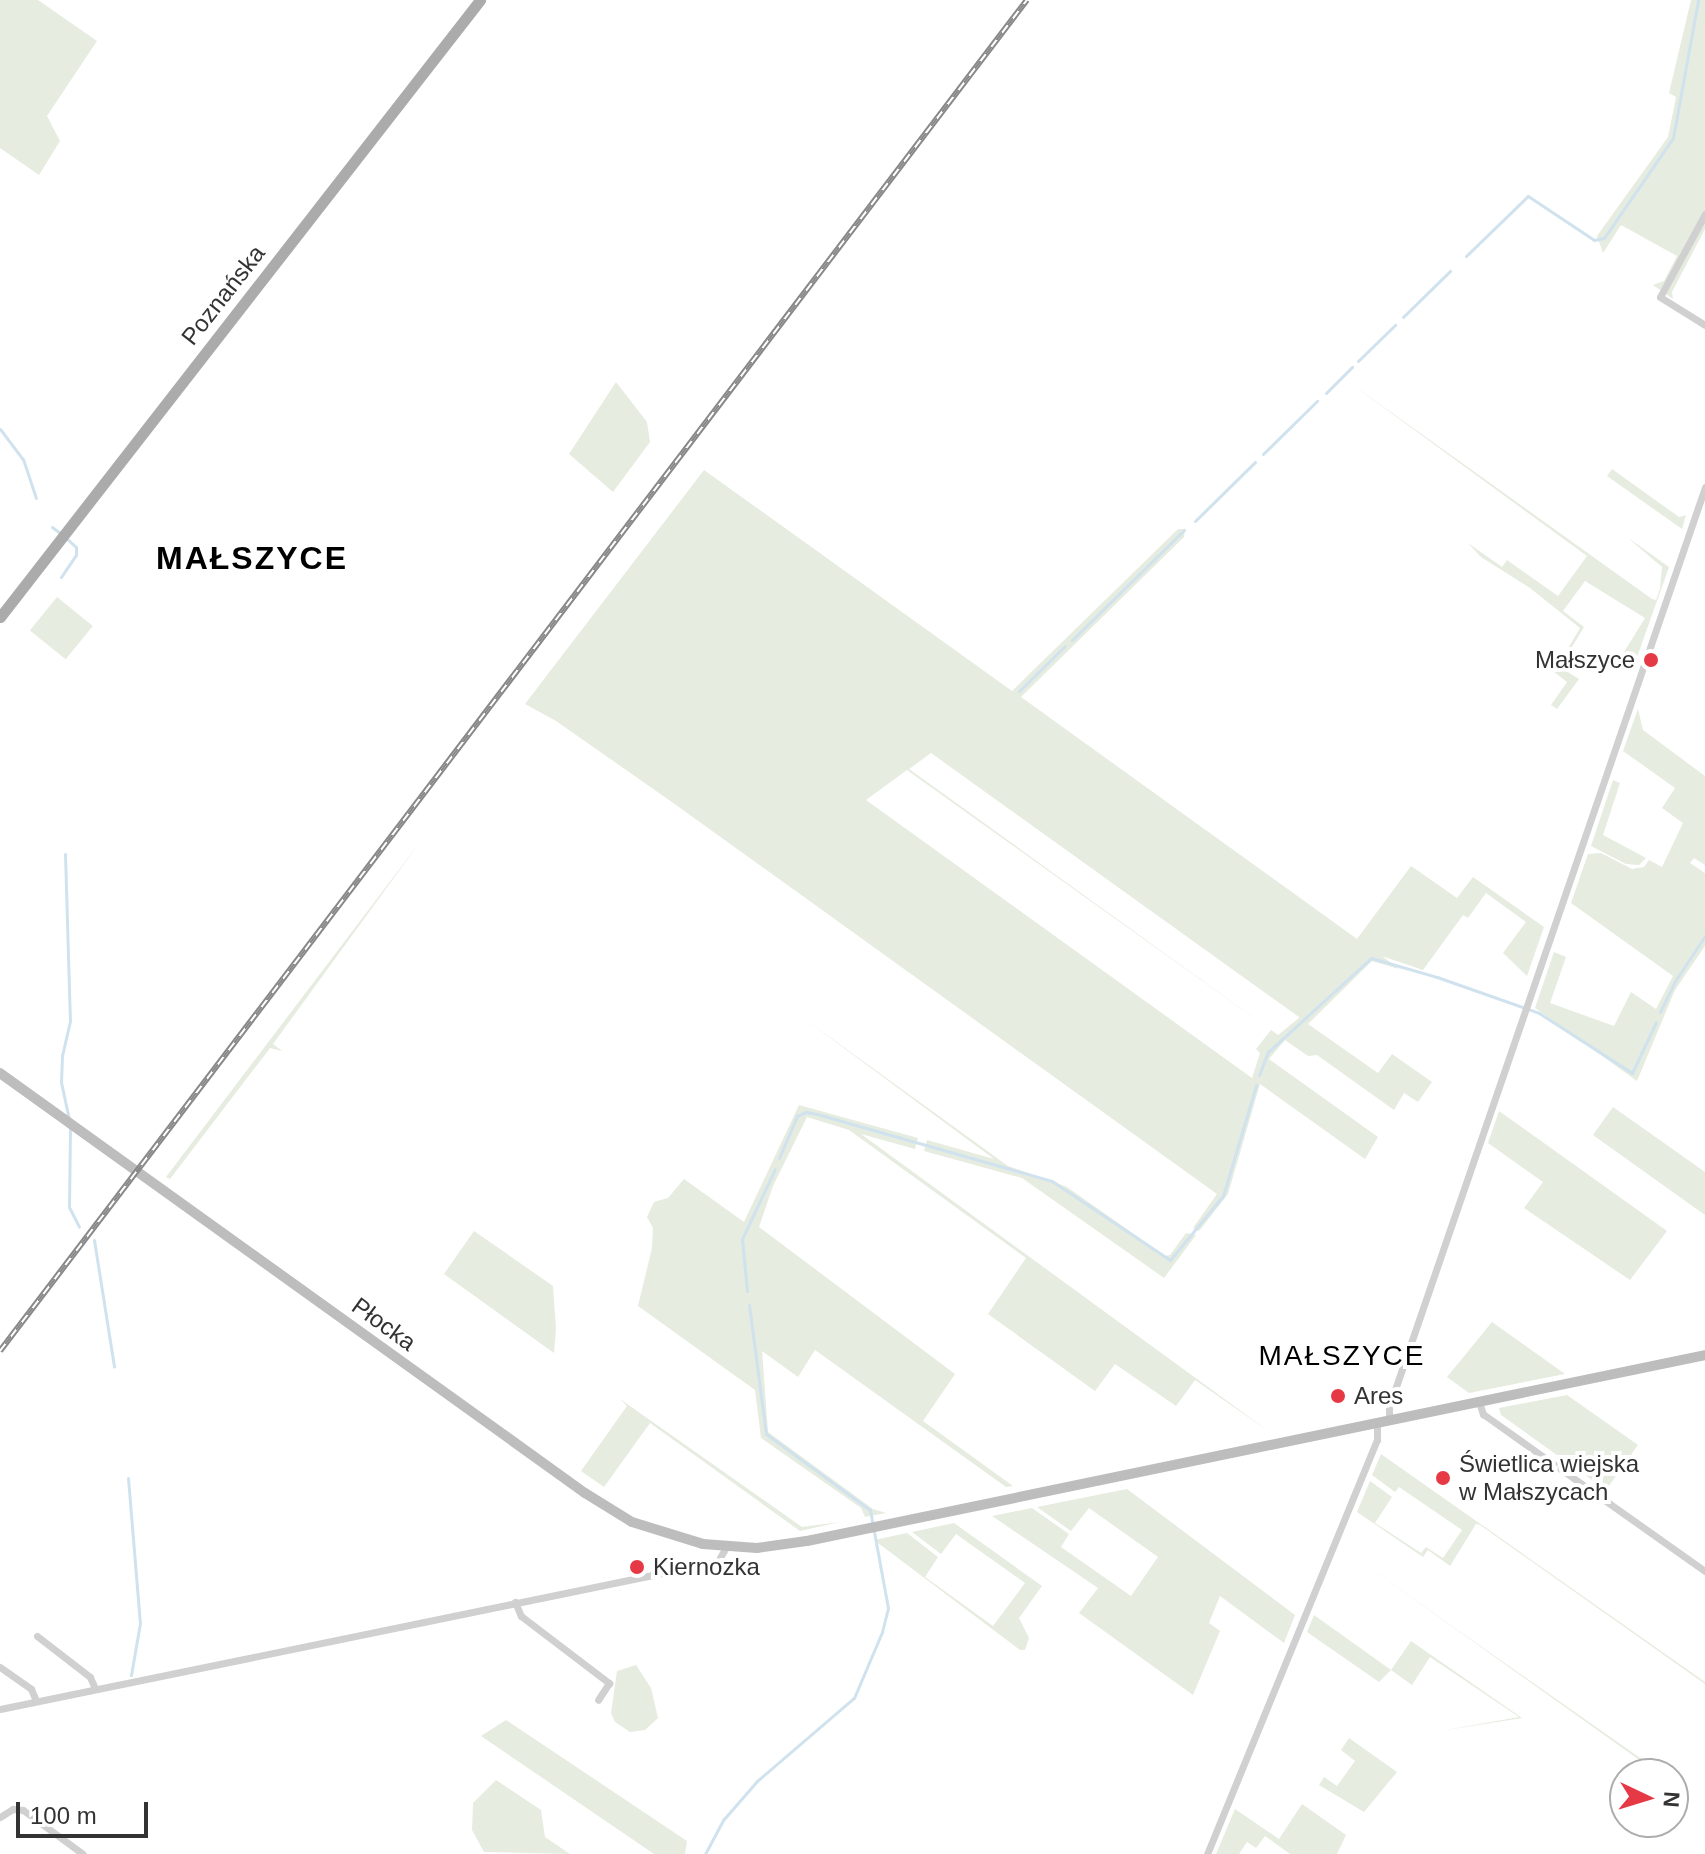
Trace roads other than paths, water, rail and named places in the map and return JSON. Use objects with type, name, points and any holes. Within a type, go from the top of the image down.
[{"type":"main road","name":"Poznańska","points":[[0,617],[480,0]]},
{"type":"main road","name":"Płocka","points":[[0,1073],[603,1505],[658,1532],[726,1547],[770,1547],[867,1529],[1705,1355]]},
{"type":"street","points":[[1705,214],[1660,297],[1705,325]]},
{"type":"street","points":[[1389,1421],[1389,1407],[1705,487]]},
{"type":"street","points":[[1479,1402],[1483,1414],[1705,1571]]},
{"type":"street","points":[[1207,1854],[1377,1440],[1377,1423]]},
{"type":"street","points":[[0,1709],[718,1561],[726,1547]]},
{"type":"street","points":[[515,1602],[521,1616],[609,1683],[598,1700]]},
{"type":"street","points":[[37,1636],[90,1677],[95,1689]]},
{"type":"street","points":[[0,1667],[31,1689],[36,1701]]},
{"type":"street","points":[[0,1817],[13,1809],[23,1810],[83,1854]]},
{"type":"waterway","points":[[1466,256],[1528,196],[1594,240],[1604,238],[1673,138],[1698,0]]},
{"type":"waterway","points":[[1403,317],[1450,271]]},
{"type":"waterway","points":[[1358,361],[1395,325]]},
{"type":"waterway","points":[[1326,393],[1352,367]]},
{"type":"waterway","points":[[1263,454],[1317,401]]},
{"type":"waterway","points":[[0,429],[23,459],[36,498]]},
{"type":"waterway","points":[[1195,521],[1255,462]]},
{"type":"waterway","points":[[52,527],[60,533]]},
{"type":"waterway","points":[[1072,640],[1184,530]]},
{"type":"waterway","points":[[61,577],[76,555],[76,547],[66,538]]},
{"type":"waterway","points":[[1019,691],[1065,646]]},
{"type":"waterway","points":[[65,854],[70,1021],[62,1055],[61,1082],[69,1120]]},
{"type":"waterway","points":[[1660,1012],[1675,981],[1705,936]]},
{"type":"waterway","points":[[1259,1075],[1268,1052],[1371,958],[1437,977],[1539,1013],[1632,1073],[1656,1022]]},
{"type":"waterway","points":[[779,1158],[797,1116],[806,1112],[817,1114],[1052,1181],[1170,1260],[1223,1196],[1256,1085]]},
{"type":"waterway","points":[[70,1127],[69,1207],[79,1227]]},
{"type":"waterway","points":[[747,1291],[742,1239],[775,1169]]},
{"type":"waterway","points":[[94,1240],[114,1366]]},
{"type":"waterway","points":[[705,1854],[724,1819],[757,1781],[854,1698],[882,1632],[888,1608],[870,1510],[766,1434],[749,1305]]},
{"type":"waterway","points":[[128,1478],[140,1623],[131,1675]]},
{"type":"railway","points":[[0,1351],[1027,0]]},
{"type":"place","name":"Małszyce","points":[[1651,660]]},
{"type":"place","name":"Ares","points":[[1338,1396]]},
{"type":"place","name":"Świetlica wiejska w Małszycach","points":[[1443,1478]]},
{"type":"place","name":"Kiernozka","points":[[637,1567]]},
{"type":"district","name":"MAŁSZYCE","points":[[252,558]]},
{"type":"district","name":"MAŁSZYCE","points":[[1342,1356]]}]
